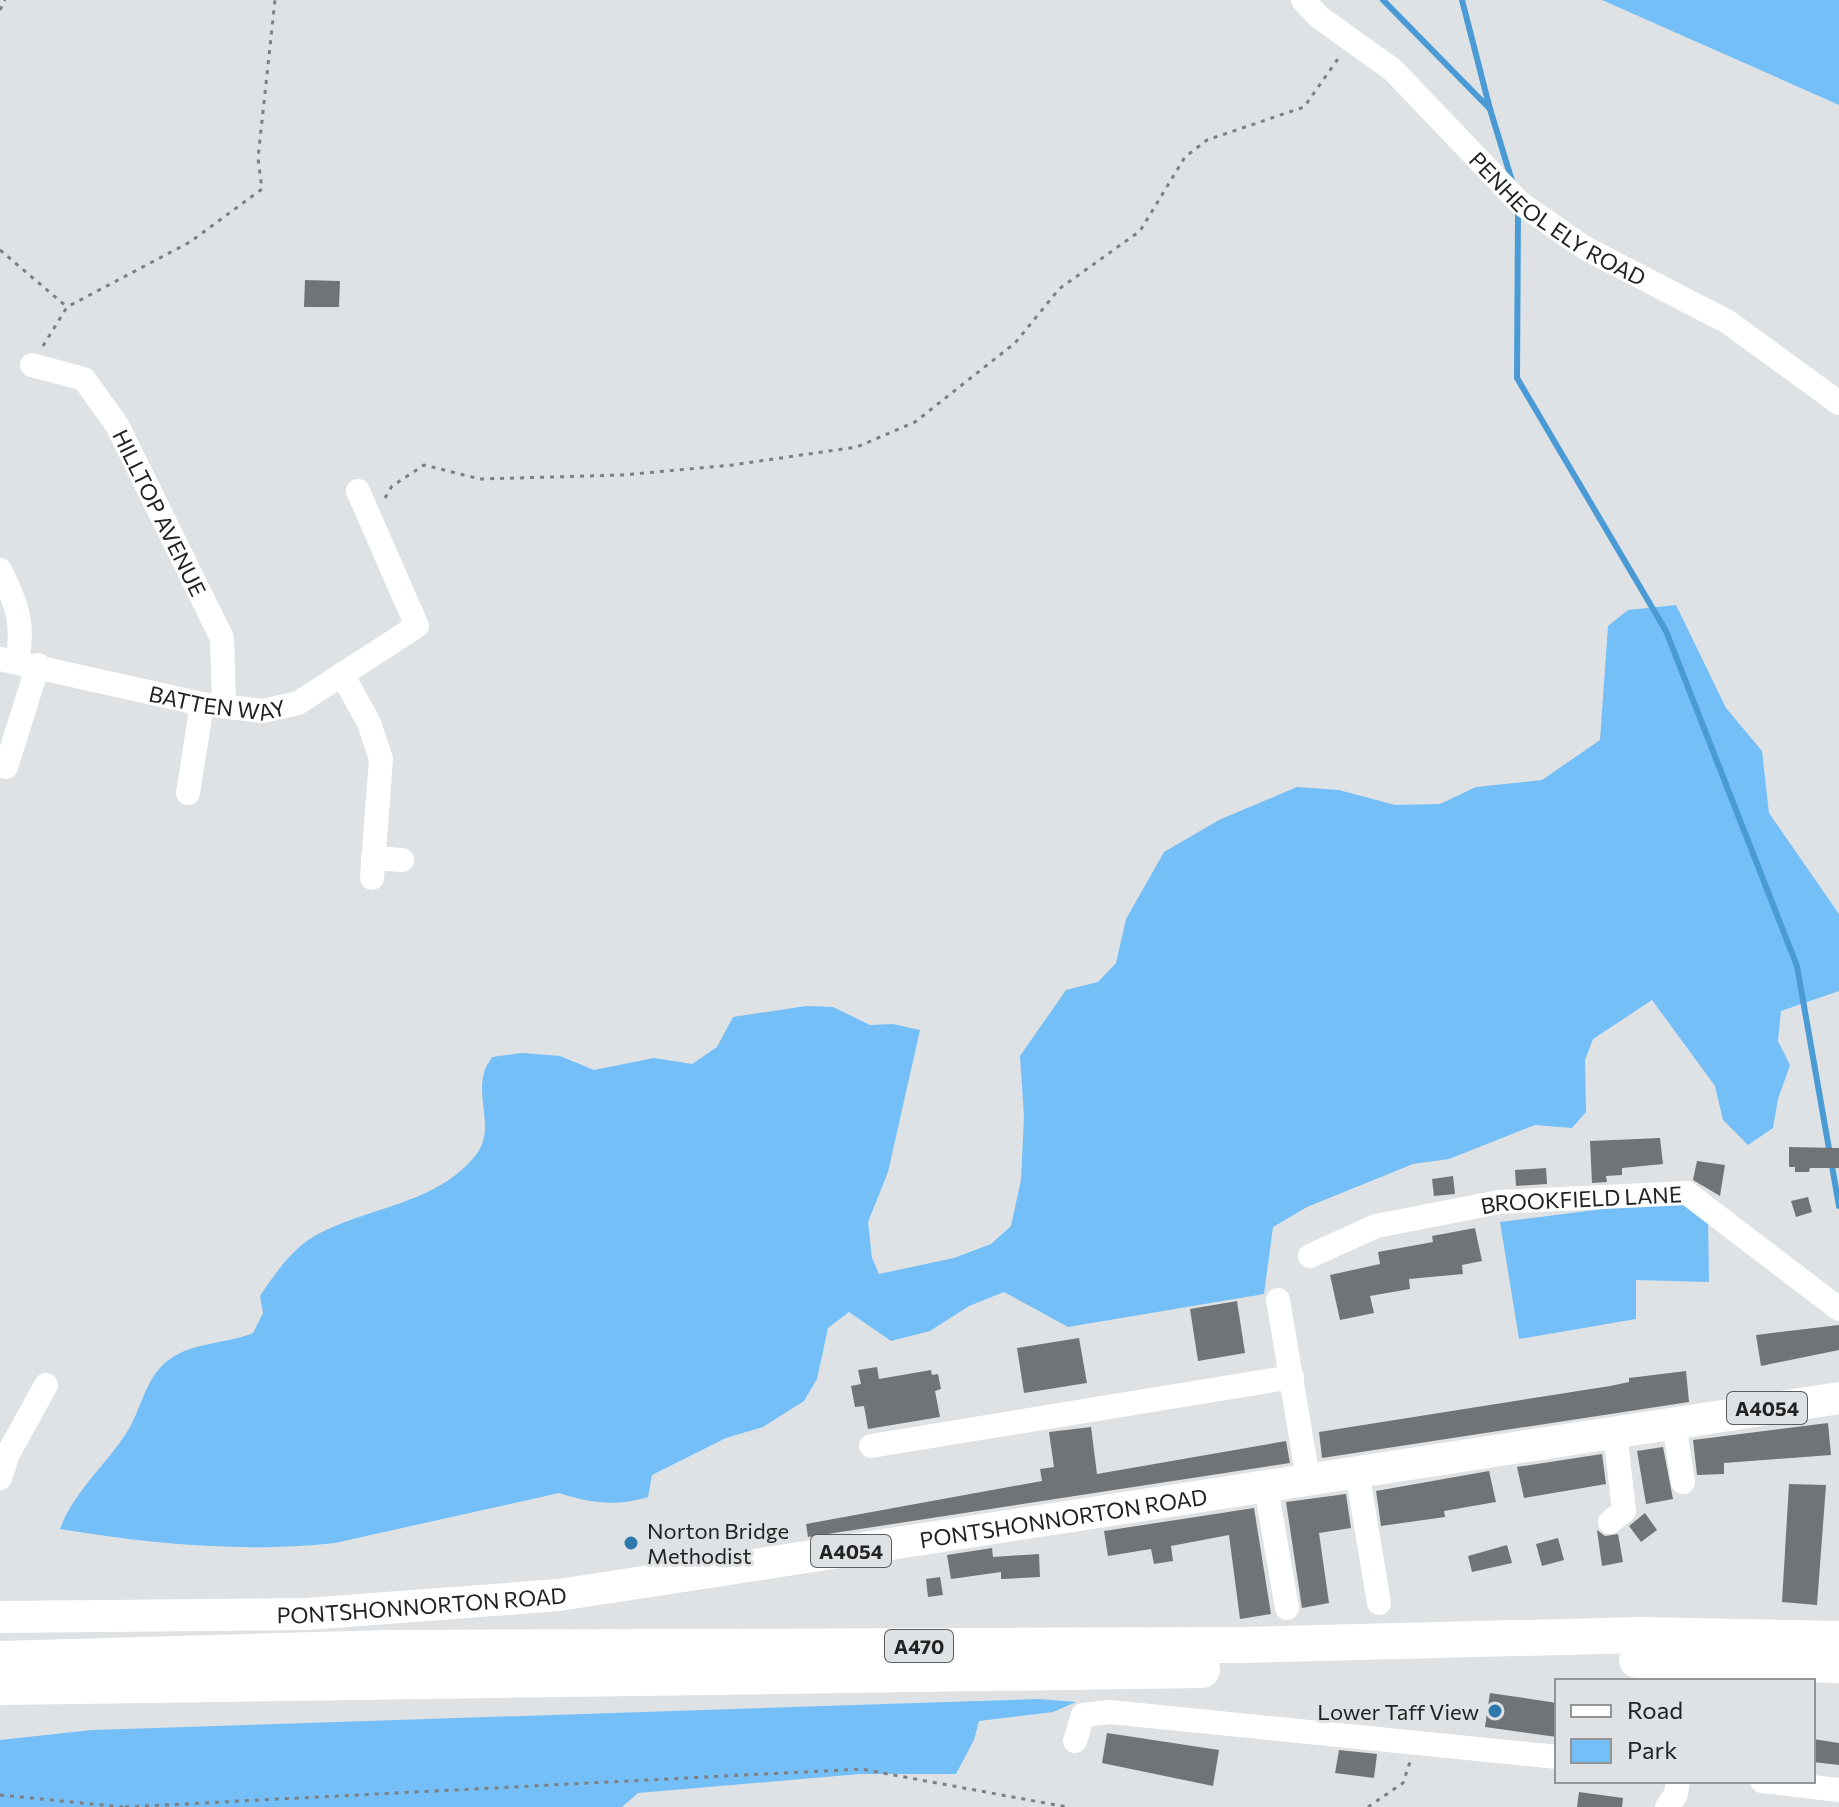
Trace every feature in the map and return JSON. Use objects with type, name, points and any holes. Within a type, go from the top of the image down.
[{"type":"highway","name":"A470","points":[[0,1659],[390,1648],[1239,1645],[1640,1635],[1839,1639]]},
{"type":"highway","name":"A470","points":[[0,1687],[1256,1669],[1633,1660],[1839,1665]]},
{"type":"main road","name":"A4054","points":[[1684,1421],[1839,1398]]},
{"type":"main road","name":"PONTSHONNORTON ROAD","points":[[0,1617],[307,1614],[559,1595],[1684,1421]]},
{"type":"street","name":"PENHEOL ELY ROAD","points":[[1303,0],[1319,17],[1393,70],[1520,203],[1585,248],[1718,316],[1839,403]]},
{"type":"street","name":"HILLTOP AVENUE","points":[[32,365],[84,379],[117,425],[222,638],[213,705],[188,793]]},
{"type":"street","name":"BATTEN WAY","points":[[18,662],[213,705],[263,711],[298,703],[417,626],[358,491]]},
{"type":"street","points":[[0,570],[20,611],[22,637],[6,767]]},
{"type":"street","points":[[342,674],[369,723],[381,759],[372,868],[402,860]]},
{"type":"street","name":"BROOKFIELD LANE","points":[[1310,1256],[1376,1226],[1499,1202],[1687,1193],[1835,1301]]},
{"type":"street","points":[[1278,1300],[1308,1479]]},
{"type":"street","points":[[871,1446],[1292,1377]]},
{"type":"street","points":[[0,1478],[8,1454],[46,1385]]},
{"type":"street","points":[[1683,1482],[1684,1421]]},
{"type":"street","points":[[1610,1522],[1624,1511],[1615,1432]]},
{"type":"street","points":[[1357,1471],[1379,1603]]},
{"type":"street","points":[[1266,1487],[1287,1608]]},
{"type":"street","points":[[1075,1741],[1083,1715],[1110,1712],[1555,1757]]},
{"type":"street","points":[[1667,1807],[1676,1794],[1678,1783]]},
{"type":"street","points":[[1779,1783],[1839,1790]]},
{"type":"path","points":[[0,10],[5,0]]},
{"type":"path","points":[[32,365],[67,307],[190,242],[262,189],[258,158],[275,0]]},
{"type":"path","points":[[358,491],[380,508],[392,486],[424,465],[480,479],[623,475],[732,465],[857,447],[915,422],[1015,343],[1059,289],[1140,231],[1185,157],[1207,140],[1304,107],[1354,42]]},
{"type":"path","points":[[0,250],[67,307]]},
{"type":"path","points":[[1368,1807],[1403,1783],[1418,1741]]},
{"type":"path","points":[[0,1795],[124,1807],[861,1769],[1067,1807]]},
{"type":"green space","points":[[1602,0],[1839,0],[1839,105]]},
{"type":"green space","points":[[1676,605],[1726,708],[1762,751],[1769,813],[1839,914],[1839,991],[1781,1011],[1778,1041],[1790,1065],[1778,1099],[1773,1128],[1748,1145],[1723,1120],[1715,1086],[1652,1000],[1593,1039],[1585,1060],[1586,1112],[1572,1128],[1535,1125],[1449,1159],[1413,1164],[1307,1207],[1273,1227],[1264,1294],[1068,1327],[1004,1292],[969,1306],[930,1331],[891,1341],[849,1312],[828,1328],[817,1379],[804,1401],[763,1427],[726,1438],[652,1475],[648,1497],[636,1500],[603,1502],[559,1493],[335,1543],[301,1546],[197,1545],[60,1529],[74,1502],[130,1427],[151,1381],[162,1366],[189,1349],[253,1333],[263,1313],[260,1296],[305,1242],[333,1227],[399,1204],[441,1185],[475,1156],[484,1136],[482,1083],[492,1057],[522,1053],[560,1056],[594,1070],[654,1058],[692,1064],[717,1047],[733,1017],[806,1006],[833,1007],[870,1025],[893,1024],[920,1030],[888,1172],[868,1222],[872,1258],[879,1274],[954,1258],[991,1244],[1011,1226],[1021,1180],[1024,1117],[1020,1056],[1066,990],[1098,982],[1116,963],[1126,919],[1164,852],[1219,820],[1297,787],[1339,790],[1395,805],[1440,804],[1476,787],[1542,780],[1600,740],[1608,626],[1628,610]]},
{"type":"green space","points":[[1682,1199],[1708,1215],[1709,1282],[1636,1280],[1636,1319],[1519,1339],[1500,1222]]},
{"type":"green space","points":[[1039,1699],[1076,1702],[1053,1712],[979,1721],[974,1740],[956,1774],[860,1774],[638,1793],[622,1807],[0,1807],[0,1740],[92,1730]]},
{"type":"building","points":[[305,280],[340,281],[339,307],[304,307]]},
{"type":"building","points":[[1660,1138],[1663,1164],[1622,1168],[1622,1175],[1606,1176],[1607,1182],[1592,1183],[1590,1141]]},
{"type":"building","points":[[1789,1147],[1839,1148],[1839,1168],[1810,1168],[1809,1172],[1795,1172],[1795,1167],[1789,1167]]},
{"type":"building","points":[[1697,1161],[1725,1165],[1720,1196],[1693,1180]]},
{"type":"building","points":[[1546,1168],[1547,1184],[1516,1186],[1515,1170]]},
{"type":"building","points":[[1453,1176],[1455,1194],[1434,1196],[1432,1179]]},
{"type":"building","points":[[1808,1197],[1812,1212],[1796,1217],[1791,1201]]},
{"type":"building","points":[[1475,1228],[1482,1261],[1462,1265],[1463,1274],[1409,1279],[1410,1289],[1370,1296],[1374,1313],[1340,1320],[1330,1275],[1380,1264],[1378,1252],[1433,1242],[1432,1236]]},
{"type":"building","points":[[1237,1301],[1245,1353],[1198,1361],[1190,1309]]},
{"type":"building","points":[[1839,1325],[1839,1350],[1761,1366],[1756,1335]]},
{"type":"building","points":[[1079,1338],[1087,1383],[1024,1393],[1017,1348]]},
{"type":"building","points":[[877,1367],[879,1379],[931,1370],[932,1375],[938,1374],[941,1389],[935,1391],[940,1417],[868,1429],[864,1406],[855,1407],[851,1386],[861,1384],[858,1370]]},
{"type":"building","points":[[1686,1371],[1689,1402],[1322,1458],[1319,1432],[1610,1386],[1629,1382],[1629,1378]]},
{"type":"building","points":[[1828,1423],[1831,1455],[1724,1463],[1724,1474],[1697,1475],[1693,1440]]},
{"type":"building","points":[[1091,1427],[1097,1474],[1286,1441],[1290,1463],[808,1537],[806,1524],[1042,1481],[1040,1469],[1054,1467],[1049,1432]]},
{"type":"building","points":[[1663,1447],[1673,1499],[1646,1504],[1637,1451]]},
{"type":"building","points":[[1602,1454],[1606,1484],[1524,1498],[1517,1467]]},
{"type":"building","points":[[1489,1471],[1496,1502],[1444,1511],[1445,1517],[1381,1526],[1376,1491]]},
{"type":"building","points":[[1789,1484],[1826,1485],[1817,1605],[1782,1602]]},
{"type":"building","points":[[1346,1494],[1351,1528],[1319,1533],[1329,1603],[1302,1608],[1286,1502]]},
{"type":"building","points":[[1254,1508],[1271,1614],[1240,1619],[1229,1535],[1171,1546],[1173,1561],[1154,1564],[1151,1549],[1108,1556],[1104,1531]]},
{"type":"building","points":[[1645,1513],[1657,1530],[1641,1542],[1629,1526]]},
{"type":"building","points":[[1597,1530],[1605,1536],[1618,1534],[1623,1562],[1602,1566]]},
{"type":"building","points":[[1558,1538],[1564,1560],[1542,1566],[1536,1544]]},
{"type":"building","points":[[1507,1545],[1512,1563],[1472,1572],[1468,1556]]},
{"type":"building","points":[[992,1548],[993,1557],[1039,1554],[1040,1577],[1001,1579],[1001,1572],[951,1579],[947,1555]]},
{"type":"building","points":[[940,1577],[943,1595],[928,1597],[926,1579]]},
{"type":"building","points":[[1490,1693],[1555,1703],[1555,1737],[1485,1727]]},
{"type":"building","points":[[1107,1733],[1219,1750],[1213,1786],[1102,1763]]},
{"type":"building","points":[[1815,1739],[1839,1743],[1839,1765],[1815,1762]]},
{"type":"building","points":[[1339,1750],[1377,1754],[1374,1778],[1335,1773]]},
{"type":"building","points":[[1579,1792],[1623,1798],[1622,1807],[1577,1807]]},
{"type":"waterway","points":[[1383,0],[1490,109],[1512,181]]},
{"type":"waterway","points":[[1462,0],[1490,109]]},
{"type":"waterway","points":[[1518,211],[1517,378],[1666,631],[1797,966],[1839,1206]]},
{"type":"place","name":"Norton Bridge Methodist","points":[[631,1543]]},
{"type":"place","name":"Lower Taff View","points":[[1495,1711]]}]
